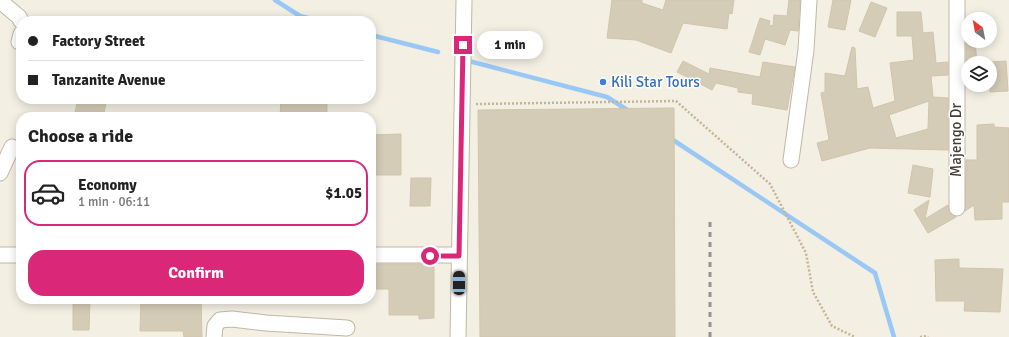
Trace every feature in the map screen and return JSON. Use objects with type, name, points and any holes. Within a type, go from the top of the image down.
[{"type":"street","points":[[458,337],[464,0]]},
{"type":"street","points":[[791,160],[806,50],[809,0]]},
{"type":"street","name":"Majengo Dr","points":[[957,0],[957,208]]},
{"type":"street","points":[[0,1],[18,16]]},
{"type":"street","points":[[0,173],[12,147]]},
{"type":"street","points":[[0,255],[16,255]]},
{"type":"street","points":[[376,255],[459,256]]},
{"type":"street","points":[[214,337],[215,326],[220,320],[232,319],[266,323],[348,328]]},
{"type":"path","points":[[462,104],[676,101],[770,184],[806,253],[813,292],[832,326],[855,337]]},
{"type":"path","points":[[920,337],[928,337]]},
{"type":"building","points":[[612,0],[642,0],[642,3],[663,10],[666,0],[734,0],[732,14],[729,13],[727,29],[683,23],[671,53],[636,40],[607,38]]},
{"type":"building","points":[[789,0],[800,0],[798,31],[790,30],[785,45],[765,39],[760,55],[749,52],[760,18],[770,21],[769,25],[773,26],[774,15],[787,16]]},
{"type":"building","points":[[833,0],[851,0],[845,30],[828,27]]},
{"type":"building","points":[[871,2],[887,8],[875,37],[859,31]]},
{"type":"building","points":[[897,12],[921,12],[923,33],[933,32],[936,63],[948,62],[948,75],[931,76],[933,97],[948,98],[948,150],[870,148],[822,161],[817,143],[829,140],[821,93],[825,92],[825,73],[845,76],[852,47],[855,48],[857,89],[868,87],[873,108],[895,101],[890,63],[914,60],[912,36],[897,36]],"holes":[[[929,101],[928,129],[896,138],[889,115]]]},
{"type":"building","points":[[966,48],[976,48],[976,56],[966,56]]},
{"type":"building","points":[[683,61],[709,74],[710,68],[760,77],[763,62],[795,67],[787,110],[752,104],[753,94],[738,92],[738,88],[716,83],[712,90],[677,72]]},
{"type":"building","points":[[1006,61],[1008,91],[997,92],[997,62]]},
{"type":"building","points":[[77,104],[106,104],[104,112],[75,112]]},
{"type":"building","points":[[281,104],[327,104],[327,112],[280,112]]},
{"type":"building","points":[[674,108],[675,337],[480,337],[478,110]]},
{"type":"building","points":[[994,124],[994,127],[1009,128],[1009,202],[1002,202],[1002,219],[975,220],[974,205],[965,211],[966,160],[977,160],[977,125]]},
{"type":"building","points":[[401,134],[401,175],[376,175],[376,135]]},
{"type":"building","points":[[913,165],[933,169],[930,197],[908,193]]},
{"type":"building","points":[[411,178],[431,178],[430,206],[410,206]]},
{"type":"building","points":[[929,200],[925,219],[948,205],[949,213],[956,217],[928,233],[914,210]]},
{"type":"building","points":[[959,259],[959,268],[1003,269],[1000,312],[964,311],[965,301],[936,301],[935,260]]},
{"type":"building","points":[[376,264],[434,264],[434,318],[419,319],[419,315],[389,315],[389,289],[376,289]]},
{"type":"building","points":[[73,304],[90,304],[89,330],[73,330]]},
{"type":"building","points":[[141,304],[201,304],[202,337],[184,337],[183,331],[140,331]]},
{"type":"waterway","points":[[275,0],[300,16]]},
{"type":"waterway","points":[[376,36],[438,52]]},
{"type":"waterway","points":[[465,60],[607,97],[629,111]]},
{"type":"waterway","points":[[670,138],[875,273],[894,337]]},
{"type":"railway","points":[[710,222],[710,337]]},
{"type":"place","name":"Kili Star Tours","points":[[603,82]]},
{"type":"route","points":[[430,256],[459,256],[463,45]]}]
